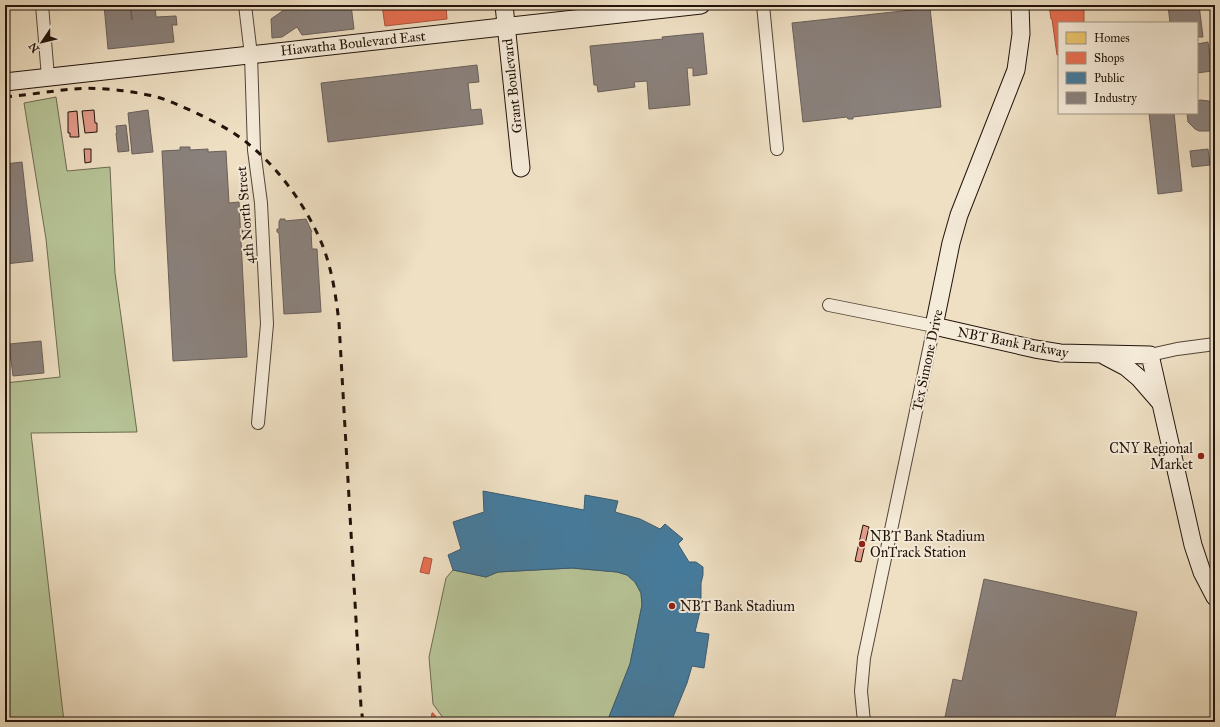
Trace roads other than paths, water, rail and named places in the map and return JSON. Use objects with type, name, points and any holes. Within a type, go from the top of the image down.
[{"type":"street","points":[[42,5],[48,77]]},
{"type":"street","name":"4th North Street","points":[[245,5],[251,54],[254,150],[261,203],[267,324],[258,422]]},
{"type":"street","name":"Grant Boulevard","points":[[504,5],[521,168]]},
{"type":"street","name":"Hiawatha Boulevard East","points":[[5,82],[702,5]]},
{"type":"street","points":[[763,5],[777,149]]},
{"type":"street","name":"Tex Simone Drive","points":[[864,722],[861,691],[864,658],[951,243],[959,215],[1016,70],[1021,34],[1020,5]]},
{"type":"street","name":"NBT Bank Parkway","points":[[829,305],[1060,353],[1150,355]]},
{"type":"street","points":[[1215,344],[1177,349],[1150,355],[1193,545],[1202,572],[1215,597]]},
{"type":"street","name":"NBT Bank Parkway","points":[[1103,354],[1126,366],[1162,403]]},
{"type":"railway","points":[[5,97],[90,88],[136,93],[168,101],[217,123],[246,142],[273,167],[285,181],[306,212],[322,244],[331,273],[339,323],[363,722]]},
{"type":"place","name":"CNY Regional Market","points":[[1201,456]]},
{"type":"place","name":"NBT Bank Stadium OnTrack Station","points":[[862,544]]},
{"type":"place","name":"NBT Bank Stadium","points":[[672,606]]}]
